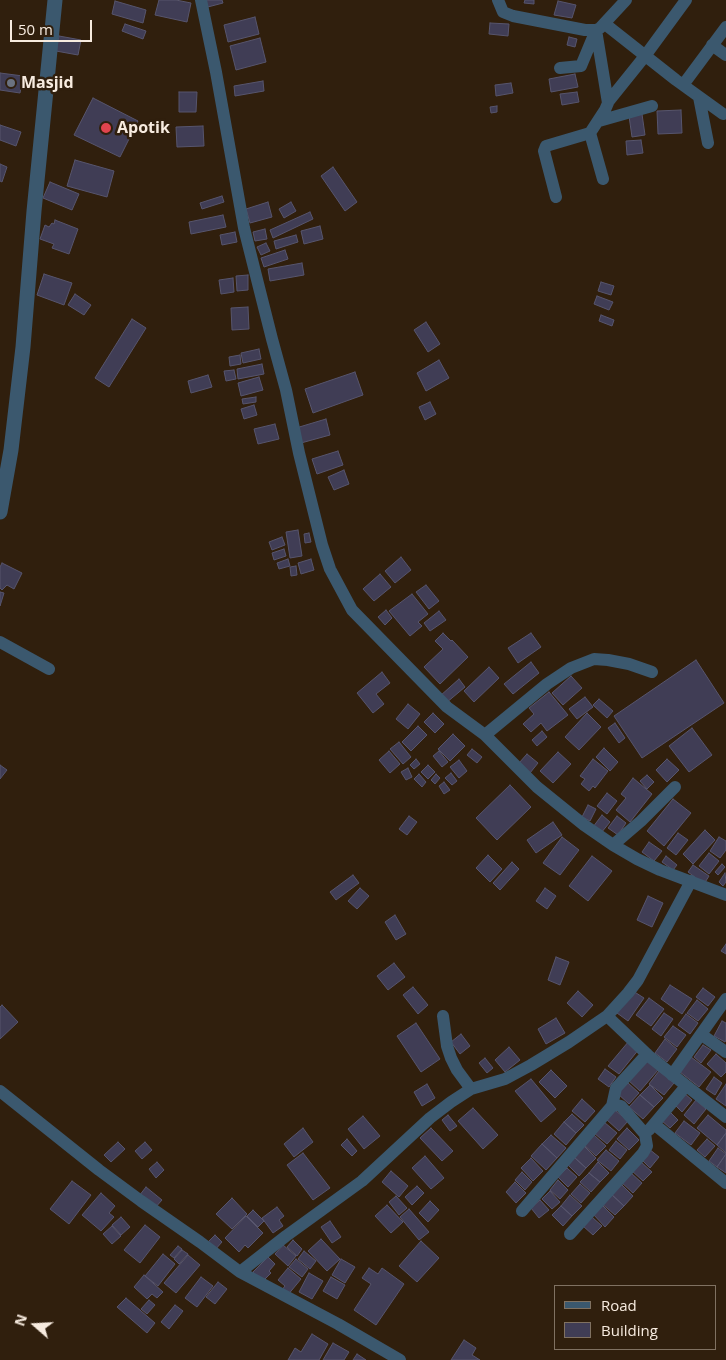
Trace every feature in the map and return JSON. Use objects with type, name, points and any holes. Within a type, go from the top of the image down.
[{"type":"street","points":[[1,508],[11,450],[22,356],[55,0]]},
{"type":"street","points":[[201,0],[244,228],[286,390],[299,453],[330,569],[352,610],[447,707],[485,735],[537,786],[584,825],[637,859],[660,870],[726,895]]},
{"type":"street","points":[[498,0],[503,12],[513,16],[585,30],[600,27],[645,56],[723,114]]},
{"type":"street","points":[[556,197],[544,151],[546,146],[590,133],[599,121],[608,102],[686,0]]},
{"type":"street","points":[[560,68],[581,66],[600,27],[622,1]]},
{"type":"street","points":[[600,27],[608,102]]},
{"type":"street","points":[[683,84],[726,28]]},
{"type":"street","points":[[712,46],[726,55]]},
{"type":"street","points":[[699,97],[708,143]]},
{"type":"street","points":[[599,121],[652,106]]},
{"type":"street","points":[[590,133],[603,179]]},
{"type":"street","points":[[0,642],[49,669]]},
{"type":"street","points":[[485,735],[547,684],[571,668],[594,659],[622,663],[652,672]]},
{"type":"street","points":[[613,845],[641,821],[675,787]]},
{"type":"street","points":[[240,1272],[362,1181],[430,1118],[451,1102],[471,1089],[505,1079],[522,1070],[569,1042],[607,1016],[638,980],[691,881]]},
{"type":"street","points":[[672,1075],[726,999]]},
{"type":"street","points":[[444,1016],[447,1046],[451,1058],[471,1089]]},
{"type":"street","points":[[607,1016],[647,1054],[726,1117]]},
{"type":"street","points":[[702,1035],[726,1052]]},
{"type":"street","points":[[522,1211],[612,1106],[616,1088],[647,1054]]},
{"type":"street","points":[[570,1234],[643,1152],[647,1146],[649,1129],[686,1086]]},
{"type":"street","points":[[0,1090],[99,1170],[240,1272],[338,1324],[400,1360]]},
{"type":"street","points":[[612,1106],[621,1106],[649,1129],[726,1183]]},
{"type":"building","points":[[159,0],[176,0],[191,3],[187,22],[155,15]]},
{"type":"building","points":[[202,0],[222,0],[223,3],[204,8]]},
{"type":"building","points":[[525,0],[534,0],[534,4],[524,3]]},
{"type":"building","points":[[115,1],[146,10],[143,23],[112,14]]},
{"type":"building","points":[[558,1],[576,5],[572,18],[554,15]]},
{"type":"building","points":[[255,17],[259,34],[228,42],[224,25]]},
{"type":"building","points":[[490,23],[509,24],[508,36],[489,34]]},
{"type":"building","points":[[125,24],[146,31],[143,39],[122,31]]},
{"type":"building","points":[[59,36],[81,40],[78,55],[56,51]]},
{"type":"building","points":[[569,37],[577,39],[575,47],[567,45]]},
{"type":"building","points":[[260,38],[266,62],[236,70],[230,46]]},
{"type":"building","name":"Masjid","points":[[0,73],[23,76],[20,93],[0,90]]},
{"type":"building","points":[[575,74],[578,87],[551,92],[549,79]]},
{"type":"building","points":[[263,81],[264,91],[235,96],[234,86]]},
{"type":"building","points":[[511,83],[513,93],[496,96],[495,85]]},
{"type":"building","points":[[179,92],[197,92],[196,112],[179,112]]},
{"type":"building","points":[[577,92],[579,102],[562,105],[560,94]]},
{"type":"building","name":"Apotik","points":[[93,98],[138,121],[120,157],[74,135]]},
{"type":"building","points":[[497,106],[497,112],[491,113],[490,107]]},
{"type":"building","points":[[681,110],[682,133],[658,134],[657,111]]},
{"type":"building","points":[[642,114],[645,135],[632,137],[629,116]]},
{"type":"building","points":[[0,125],[21,132],[16,146],[0,140]]},
{"type":"building","points":[[203,126],[204,146],[177,147],[176,127]]},
{"type":"building","points":[[641,140],[643,153],[627,155],[626,141]]},
{"type":"building","points":[[75,160],[114,171],[107,197],[67,186]]},
{"type":"building","points":[[0,164],[7,167],[2,182],[0,181]]},
{"type":"building","points":[[333,167],[357,202],[345,211],[321,176]]},
{"type":"building","points":[[50,182],[79,194],[72,210],[43,198]]},
{"type":"building","points":[[222,196],[224,202],[202,209],[200,203]]},
{"type":"building","points":[[268,202],[272,217],[250,223],[246,209]]},
{"type":"building","points":[[291,202],[296,211],[284,218],[279,209]]},
{"type":"building","points":[[310,212],[313,219],[273,238],[270,230]]},
{"type":"building","points":[[223,215],[226,227],[191,234],[189,222]]},
{"type":"building","points":[[55,220],[78,229],[69,254],[52,248],[54,244],[40,239],[45,225],[49,227],[52,223],[54,224]]},
{"type":"building","points":[[320,226],[323,239],[304,244],[301,231]]},
{"type":"building","points":[[265,229],[267,239],[255,241],[253,232]]},
{"type":"building","points":[[235,232],[237,242],[222,245],[220,235]]},
{"type":"building","points":[[296,235],[298,242],[276,249],[274,241]]},
{"type":"building","points":[[266,243],[270,251],[261,255],[257,247]]},
{"type":"building","points":[[285,250],[288,259],[264,267],[261,258]]},
{"type":"building","points":[[302,263],[304,275],[270,281],[268,269]]},
{"type":"building","points":[[44,274],[72,283],[64,305],[37,295]]},
{"type":"building","points":[[248,275],[248,290],[237,291],[236,276]]},
{"type":"building","points":[[233,278],[234,292],[221,294],[219,280]]},
{"type":"building","points":[[601,282],[614,286],[611,295],[598,291]]},
{"type":"building","points":[[75,294],[91,305],[84,315],[68,305]]},
{"type":"building","points":[[597,296],[613,302],[609,310],[594,304]]},
{"type":"building","points":[[248,307],[249,329],[232,330],[231,308]]},
{"type":"building","points":[[601,315],[614,320],[612,326],[599,321]]},
{"type":"building","points":[[132,319],[146,328],[109,387],[95,378]]},
{"type":"building","points":[[426,322],[440,344],[428,352],[414,330]]},
{"type":"building","points":[[259,349],[261,359],[243,363],[241,353]]},
{"type":"building","points":[[240,355],[241,364],[230,366],[229,357]]},
{"type":"building","points":[[439,360],[449,378],[426,391],[417,373]]},
{"type":"building","points":[[262,364],[264,374],[238,379],[237,369]]},
{"type":"building","points":[[234,370],[236,379],[226,381],[224,371]]},
{"type":"building","points":[[355,372],[363,395],[313,413],[305,389]]},
{"type":"building","points":[[208,375],[212,387],[191,393],[188,381]]},
{"type":"building","points":[[259,377],[263,390],[241,396],[238,383]]},
{"type":"building","points":[[256,397],[256,402],[243,404],[242,399]]},
{"type":"building","points":[[430,402],[436,414],[425,420],[419,407]]},
{"type":"building","points":[[254,405],[257,415],[244,419],[241,409]]},
{"type":"building","points":[[326,419],[330,435],[301,443],[296,428]]},
{"type":"building","points":[[275,424],[279,439],[258,444],[254,429]]},
{"type":"building","points":[[338,451],[343,465],[317,474],[312,459]]},
{"type":"building","points":[[344,470],[349,484],[334,490],[328,477]]},
{"type":"building","points":[[298,530],[302,556],[290,558],[286,532]]},
{"type":"building","points":[[309,533],[311,542],[305,543],[304,534]]},
{"type":"building","points":[[282,537],[285,545],[272,550],[269,542]]},
{"type":"building","points":[[284,549],[286,556],[274,560],[272,553]]},
{"type":"building","points":[[401,557],[411,570],[395,583],[385,571]]},
{"type":"building","points":[[288,559],[290,566],[279,569],[277,563]]},
{"type":"building","points":[[311,559],[314,570],[301,574],[298,563]]},
{"type":"building","points":[[2,563],[22,573],[14,589],[7,585],[2,590],[0,588],[0,567]]},
{"type":"building","points":[[296,566],[297,575],[291,576],[290,567]]},
{"type":"building","points":[[380,574],[391,587],[374,601],[363,589]]},
{"type":"building","points":[[426,585],[439,601],[429,609],[416,592]]},
{"type":"building","points":[[0,592],[4,593],[0,606]]},
{"type":"building","points":[[412,594],[428,614],[418,622],[422,626],[410,636],[389,611]]},
{"type":"building","points":[[386,610],[392,618],[385,625],[378,617]]},
{"type":"building","points":[[439,611],[446,620],[430,631],[424,623]]},
{"type":"building","points":[[443,633],[468,657],[440,684],[424,667],[443,649],[435,641]]},
{"type":"building","points":[[531,633],[541,647],[518,663],[508,648]]},
{"type":"building","points":[[696,660],[724,703],[642,758],[614,716]]},
{"type":"building","points":[[531,662],[539,673],[513,694],[504,684]]},
{"type":"building","points":[[489,667],[499,678],[474,702],[464,691]]},
{"type":"building","points":[[382,672],[390,683],[376,694],[384,704],[373,713],[357,693]]},
{"type":"building","points":[[571,676],[582,688],[563,705],[552,693]]},
{"type":"building","points":[[459,679],[465,687],[446,703],[440,696]]},
{"type":"building","points":[[549,692],[568,715],[547,731],[541,723],[531,732],[523,724],[534,714],[529,708]]},
{"type":"building","points":[[585,697],[593,707],[577,719],[569,709]]},
{"type":"building","points":[[599,699],[613,711],[607,718],[593,705]]},
{"type":"building","points":[[408,704],[420,714],[408,729],[396,719]]},
{"type":"building","points":[[433,713],[444,724],[435,733],[424,722]]},
{"type":"building","points":[[587,713],[601,727],[579,750],[565,737]]},
{"type":"building","points":[[615,723],[625,738],[619,743],[608,728]]},
{"type":"building","points":[[418,726],[427,735],[411,751],[402,742]]},
{"type":"building","points":[[692,728],[712,755],[689,772],[669,746]]},
{"type":"building","points":[[542,731],[547,737],[537,746],[532,740]]},
{"type":"building","points":[[453,734],[465,746],[450,761],[438,749]]},
{"type":"building","points":[[399,742],[411,757],[403,764],[390,749]]},
{"type":"building","points":[[604,748],[618,762],[610,771],[596,757]]},
{"type":"building","points":[[472,749],[482,757],[477,763],[467,755]]},
{"type":"building","points":[[389,751],[400,764],[390,773],[379,760]]},
{"type":"building","points":[[439,751],[448,762],[442,767],[433,756]]},
{"type":"building","points":[[558,752],[571,764],[553,783],[540,771]]},
{"type":"building","points":[[527,754],[538,763],[530,773],[519,763]]},
{"type":"building","points":[[416,759],[420,764],[414,769],[410,765]]},
{"type":"building","points":[[593,759],[608,771],[595,788],[593,786],[589,791],[581,784],[585,779],[580,776]]},
{"type":"building","points":[[667,759],[679,770],[667,782],[656,770]]},
{"type":"building","points":[[459,760],[467,771],[459,778],[450,767]]},
{"type":"building","points":[[0,765],[7,770],[0,779]]},
{"type":"building","points":[[428,765],[435,772],[428,779],[421,772]]},
{"type":"building","points":[[408,768],[412,777],[406,780],[401,772]]},
{"type":"building","points":[[451,773],[457,781],[452,785],[445,778]]},
{"type":"building","points":[[419,774],[426,782],[422,787],[414,779]]},
{"type":"building","points":[[436,774],[440,778],[435,784],[431,780]]},
{"type":"building","points":[[647,775],[654,782],[647,789],[640,781]]},
{"type":"building","points":[[633,778],[652,794],[630,822],[616,810],[626,798],[621,794]]},
{"type":"building","points":[[444,782],[450,790],[444,794],[439,786]]},
{"type":"building","points":[[510,785],[531,807],[497,840],[476,818]]},
{"type":"building","points":[[607,793],[617,801],[607,814],[597,806]]},
{"type":"building","points":[[673,799],[691,813],[664,846],[647,831]]},
{"type":"building","points":[[588,805],[596,809],[590,821],[582,817]]},
{"type":"building","points":[[602,815],[610,822],[601,833],[593,827]]},
{"type":"building","points":[[409,816],[417,822],[407,835],[399,829]]},
{"type":"building","points":[[617,816],[626,823],[618,835],[608,828]]},
{"type":"building","points":[[553,822],[562,835],[536,853],[527,840]]},
{"type":"building","points":[[705,830],[715,840],[693,864],[683,854]]},
{"type":"building","points":[[678,833],[688,840],[676,855],[667,848]]},
{"type":"building","points":[[562,837],[579,850],[560,875],[543,863]]},
{"type":"building","points":[[719,837],[726,841],[726,850],[720,858],[710,851]]},
{"type":"building","points":[[649,842],[662,851],[654,861],[642,852]]},
{"type":"building","points":[[709,853],[719,861],[709,874],[699,866]]},
{"type":"building","points":[[488,855],[502,869],[490,882],[476,868]]},
{"type":"building","points":[[592,856],[612,871],[588,901],[569,886]]},
{"type":"building","points":[[666,856],[677,865],[673,870],[662,862]]},
{"type":"building","points":[[512,862],[519,869],[500,890],[493,883]]},
{"type":"building","points":[[722,864],[725,867],[718,875],[715,872]]},
{"type":"building","points":[[693,865],[709,876],[704,884],[688,872]]},
{"type":"building","points":[[725,873],[726,882],[723,886],[719,882]]},
{"type":"building","points":[[353,875],[359,883],[336,900],[330,892]]},
{"type":"building","points":[[360,888],[369,896],[357,909],[348,901]]},
{"type":"building","points":[[545,888],[556,896],[547,909],[536,901]]},
{"type":"building","points":[[648,896],[663,903],[652,927],[637,920]]},
{"type":"building","points":[[395,915],[406,934],[396,940],[385,922]]},
{"type":"building","points":[[726,944],[726,954],[721,951]]},
{"type":"building","points":[[556,957],[569,962],[560,985],[548,980]]},
{"type":"building","points":[[394,963],[405,977],[388,990],[377,976]]},
{"type":"building","points":[[670,985],[692,999],[682,1014],[661,999]]},
{"type":"building","points":[[413,987],[428,1005],[418,1014],[403,995]]},
{"type":"building","points":[[703,988],[715,997],[708,1006],[696,997]]},
{"type":"building","points":[[578,991],[593,1005],[582,1017],[567,1003]]},
{"type":"building","points":[[633,991],[644,998],[628,1021],[617,1013]]},
{"type":"building","points":[[649,998],[664,1009],[651,1026],[636,1015]]},
{"type":"building","points":[[697,1000],[708,1009],[698,1021],[687,1013]]},
{"type":"building","points":[[2,1005],[18,1022],[0,1039],[0,1007]]},
{"type":"building","points":[[664,1013],[673,1019],[661,1036],[652,1029]]},
{"type":"building","points":[[686,1014],[698,1023],[690,1034],[678,1025]]},
{"type":"building","points":[[556,1018],[565,1033],[546,1044],[538,1029]]},
{"type":"building","points":[[722,1021],[726,1023],[725,1042],[714,1036]]},
{"type":"building","points":[[416,1023],[440,1059],[421,1072],[397,1036]]},
{"type":"building","points":[[673,1026],[686,1035],[677,1047],[664,1037]]},
{"type":"building","points":[[461,1034],[470,1046],[460,1054],[451,1042]]},
{"type":"building","points":[[665,1039],[677,1049],[667,1062],[655,1053]]},
{"type":"building","points":[[629,1041],[639,1049],[619,1074],[608,1066]]},
{"type":"building","points":[[703,1045],[711,1050],[701,1063],[694,1057]]},
{"type":"building","points":[[509,1047],[520,1060],[505,1072],[495,1060]]},
{"type":"building","points":[[716,1054],[726,1063],[726,1072],[721,1077],[707,1064]]},
{"type":"building","points":[[691,1057],[711,1072],[699,1087],[680,1072]]},
{"type":"building","points":[[485,1058],[493,1068],[487,1073],[479,1063]]},
{"type":"building","points":[[646,1059],[658,1070],[640,1091],[628,1080]]},
{"type":"building","points":[[605,1069],[616,1077],[609,1087],[598,1079]]},
{"type":"building","points":[[551,1070],[567,1086],[555,1098],[539,1082]]},
{"type":"building","points":[[659,1071],[674,1083],[664,1095],[649,1084]]},
{"type":"building","points":[[714,1077],[722,1083],[715,1095],[706,1089]]},
{"type":"building","points":[[531,1079],[556,1109],[541,1122],[515,1091]]},
{"type":"building","points":[[627,1082],[639,1093],[629,1104],[617,1093]]},
{"type":"building","points":[[427,1084],[435,1098],[422,1106],[414,1092]]},
{"type":"building","points":[[726,1084],[726,1106],[716,1099]]},
{"type":"building","points":[[650,1085],[663,1098],[654,1107],[640,1095]]},
{"type":"building","points":[[684,1093],[692,1100],[682,1112],[674,1104]]},
{"type":"building","points":[[640,1095],[654,1107],[643,1119],[629,1107]]},
{"type":"building","points":[[582,1099],[595,1111],[585,1122],[572,1111]]},
{"type":"building","points":[[696,1100],[706,1109],[694,1124],[684,1115]]},
{"type":"building","points":[[473,1108],[498,1135],[483,1149],[458,1121]]},
{"type":"building","points":[[615,1110],[628,1121],[619,1131],[606,1119]]},
{"type":"building","points":[[669,1111],[678,1120],[670,1128],[661,1120]]},
{"type":"building","points":[[572,1114],[584,1125],[576,1133],[564,1122]]},
{"type":"building","points":[[448,1115],[457,1126],[450,1131],[442,1120]]},
{"type":"building","points":[[708,1115],[726,1130],[726,1133],[717,1145],[697,1128]]},
{"type":"building","points":[[363,1116],[380,1136],[364,1149],[348,1129]]},
{"type":"building","points":[[684,1121],[700,1133],[691,1145],[675,1133]]},
{"type":"building","points":[[564,1122],[576,1133],[566,1145],[554,1134]]},
{"type":"building","points":[[604,1122],[617,1133],[607,1144],[594,1133]]},
{"type":"building","points":[[303,1128],[313,1142],[294,1157],[284,1144]]},
{"type":"building","points":[[431,1128],[453,1151],[442,1161],[420,1138]]},
{"type":"building","points":[[627,1128],[639,1140],[629,1150],[617,1139]]},
{"type":"building","points":[[726,1133],[726,1153],[717,1145]]},
{"type":"building","points":[[551,1135],[566,1148],[557,1158],[542,1144]]},
{"type":"building","points":[[594,1135],[606,1146],[596,1156],[584,1145]]},
{"type":"building","points":[[347,1139],[357,1151],[352,1156],[341,1145]]},
{"type":"building","points":[[707,1139],[715,1146],[705,1157],[697,1150]]},
{"type":"building","points":[[616,1141],[627,1150],[620,1159],[609,1150]]},
{"type":"building","points":[[118,1142],[125,1149],[111,1162],[104,1155]]},
{"type":"building","points":[[145,1142],[152,1150],[142,1159],[135,1151]]},
{"type":"building","points":[[542,1144],[557,1158],[546,1170],[531,1156]]},
{"type":"building","points":[[584,1146],[596,1158],[586,1168],[574,1157]]},
{"type":"building","points":[[718,1148],[726,1154],[717,1167],[709,1161]]},
{"type":"building","points":[[649,1149],[659,1157],[650,1168],[641,1159]]},
{"type":"building","points":[[606,1150],[619,1161],[611,1171],[597,1160]]},
{"type":"building","points":[[303,1153],[330,1188],[313,1200],[287,1165]]},
{"type":"building","points":[[726,1154],[726,1173],[717,1167]]},
{"type":"building","points":[[425,1156],[444,1178],[431,1189],[412,1168]]},
{"type":"building","points":[[574,1157],[586,1168],[579,1176],[567,1164]]},
{"type":"building","points":[[531,1158],[543,1171],[533,1181],[521,1168]]},
{"type":"building","points":[[640,1161],[652,1172],[643,1181],[631,1170]]},
{"type":"building","points":[[157,1162],[164,1170],[156,1178],[149,1169]]},
{"type":"building","points":[[598,1162],[609,1173],[600,1182],[589,1173]]},
{"type":"building","points":[[567,1168],[577,1177],[568,1187],[558,1177]]},
{"type":"building","points":[[391,1171],[408,1186],[399,1197],[382,1182]]},
{"type":"building","points":[[522,1172],[532,1182],[525,1190],[515,1180]]},
{"type":"building","points":[[630,1172],[642,1183],[633,1193],[621,1182]]},
{"type":"building","points":[[589,1173],[600,1182],[591,1192],[580,1182]]},
{"type":"building","points":[[558,1180],[568,1190],[560,1199],[550,1190]]},
{"type":"building","points":[[72,1181],[91,1195],[69,1224],[50,1209]]},
{"type":"building","points":[[515,1182],[526,1193],[516,1203],[506,1192]]},
{"type":"building","points":[[620,1183],[633,1196],[624,1206],[610,1193]]},
{"type":"building","points":[[580,1184],[590,1193],[581,1203],[571,1194]]},
{"type":"building","points":[[417,1186],[424,1193],[412,1205],[405,1197]]},
{"type":"building","points":[[146,1187],[162,1200],[154,1209],[139,1196]]},
{"type":"building","points":[[550,1191],[560,1202],[552,1209],[542,1199]]},
{"type":"building","points":[[101,1193],[115,1206],[109,1213],[114,1217],[101,1231],[82,1215]]},
{"type":"building","points":[[610,1193],[624,1206],[615,1215],[601,1203]]},
{"type":"building","points":[[570,1195],[582,1206],[572,1216],[561,1206]]},
{"type":"building","points":[[396,1196],[407,1208],[399,1215],[389,1202]]},
{"type":"building","points":[[232,1198],[247,1214],[232,1229],[216,1214]]},
{"type":"building","points":[[540,1200],[549,1210],[539,1218],[531,1208]]},
{"type":"building","points":[[430,1201],[439,1210],[428,1222],[419,1213]]},
{"type":"building","points":[[387,1205],[403,1222],[391,1233],[375,1216]]},
{"type":"building","points":[[602,1205],[614,1217],[605,1227],[593,1214]]},
{"type":"building","points":[[561,1206],[572,1216],[563,1226],[552,1215]]},
{"type":"building","points":[[277,1207],[284,1216],[279,1220],[283,1226],[273,1233],[262,1218]]},
{"type":"building","points":[[409,1209],[429,1232],[419,1240],[400,1217]]},
{"type":"building","points":[[253,1210],[264,1221],[258,1227],[247,1216]]},
{"type":"building","points":[[246,1216],[263,1233],[248,1248],[245,1245],[239,1252],[225,1238]]},
{"type":"building","points":[[121,1217],[130,1227],[121,1235],[112,1225]]},
{"type":"building","points":[[592,1217],[602,1226],[593,1235],[583,1226]]},
{"type":"building","points":[[330,1221],[341,1237],[332,1243],[321,1227]]},
{"type":"building","points":[[145,1225],[160,1237],[140,1263],[124,1250]]},
{"type":"building","points":[[112,1226],[121,1236],[112,1244],[103,1234]]},
{"type":"building","points":[[215,1235],[222,1242],[214,1251],[206,1244]]},
{"type":"building","points":[[321,1239],[340,1259],[327,1271],[308,1251]]},
{"type":"building","points":[[293,1240],[302,1249],[297,1256],[287,1247]]},
{"type":"building","points":[[421,1241],[439,1258],[417,1282],[399,1266]]},
{"type":"building","points":[[283,1245],[296,1256],[288,1266],[275,1254]]},
{"type":"building","points":[[178,1246],[182,1249],[174,1258],[170,1255]]},
{"type":"building","points":[[182,1250],[188,1254],[179,1264],[174,1259]]},
{"type":"building","points":[[304,1251],[316,1261],[310,1269],[298,1259]]},
{"type":"building","points":[[163,1254],[175,1264],[158,1286],[145,1276]]},
{"type":"building","points":[[188,1255],[200,1265],[176,1293],[164,1283]]},
{"type":"building","points":[[268,1257],[275,1264],[269,1271],[271,1273],[262,1282],[253,1272]]},
{"type":"building","points":[[296,1259],[308,1269],[302,1277],[289,1267]]},
{"type":"building","points":[[341,1259],[355,1267],[345,1283],[332,1275]]},
{"type":"building","points":[[288,1268],[301,1279],[287,1296],[281,1291],[285,1286],[278,1280]]},
{"type":"building","points":[[369,1268],[378,1274],[382,1268],[404,1284],[376,1325],[354,1310],[371,1284],[362,1278]]},
{"type":"building","points":[[309,1273],[323,1281],[312,1299],[299,1292]]},
{"type":"building","points":[[144,1275],[163,1292],[157,1298],[152,1294],[147,1299],[134,1287]]},
{"type":"building","points":[[201,1277],[213,1286],[197,1307],[185,1298]]},
{"type":"building","points":[[331,1277],[345,1285],[337,1299],[323,1291]]},
{"type":"building","points":[[218,1282],[227,1289],[215,1304],[206,1297]]},
{"type":"building","points":[[126,1298],[155,1323],[147,1333],[117,1307]]},
{"type":"building","points":[[149,1300],[155,1305],[147,1314],[141,1309]]},
{"type":"building","points":[[175,1305],[183,1311],[169,1329],[161,1322]]},
{"type":"building","points":[[312,1334],[328,1344],[319,1360],[288,1360],[295,1348],[301,1352]]},
{"type":"building","points":[[464,1340],[476,1348],[472,1355],[480,1360],[451,1360]]},
{"type":"building","points":[[333,1343],[349,1352],[344,1360],[323,1360]]},
{"type":"building","points":[[357,1354],[366,1360],[353,1360]]},
{"type":"place","name":"Masjid","points":[[11,83]]},
{"type":"place","name":"Apotik","points":[[106,128]]}]
